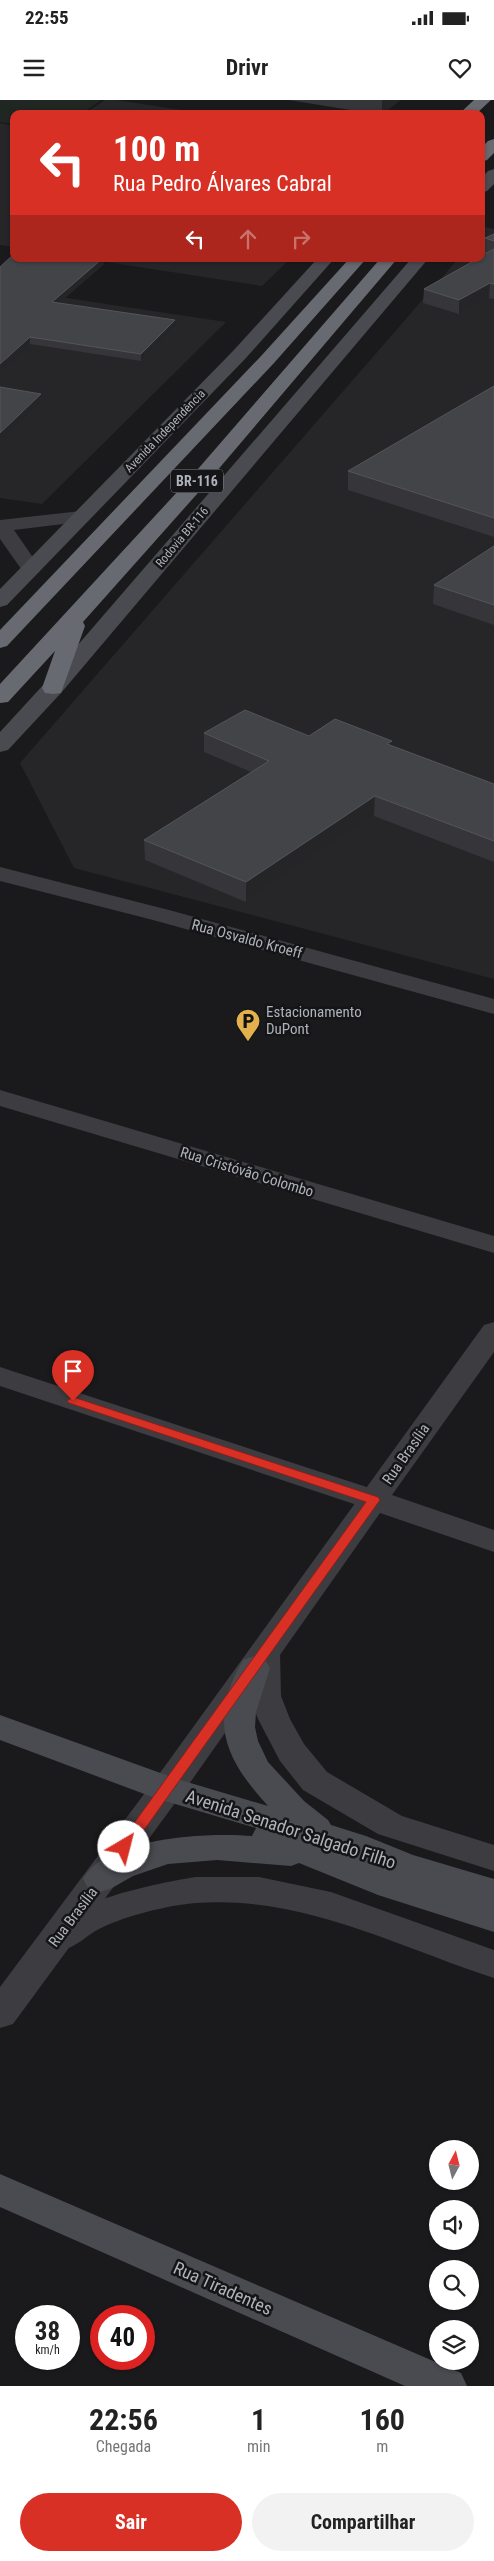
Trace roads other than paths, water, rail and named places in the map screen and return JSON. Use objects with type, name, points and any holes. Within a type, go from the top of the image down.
[{"type":"highway","points":[[471,110],[483,100]]},
{"type":"highway","points":[[485,153],[494,144]]},
{"type":"highway","name":"BR-116","points":[[0,642],[268,358],[355,262]]},
{"type":"highway","name":"Rodovia BR-116","points":[[0,698],[79,616],[301,363],[385,262]]},
{"type":"highway","points":[[53,688],[79,616]]},
{"type":"main road","points":[[465,110],[474,100]]},
{"type":"main road","points":[[485,184],[494,174]]},
{"type":"main road","name":"Avenida Independência","points":[[0,601],[239,355],[323,262]]},
{"type":"main road","name":"Rodovia BR-116","points":[[0,744],[53,688],[417,262]]},
{"type":"main road","points":[[259,1660],[243,1698],[239,1727],[243,1746],[252,1764],[275,1791],[333,1851]]},
{"type":"main road","name":"Avenida Senador Salgado Filho","points":[[0,1727],[333,1851],[403,1865],[494,1892]]},
{"type":"main road","points":[[100,1879],[120,1865],[174,1850],[240,1847],[333,1851]]},
{"type":"main road","name":"Avenida Senador Salgado Filho","points":[[333,1851],[390,1886],[494,1918]]},
{"type":"main road","name":"Rua Tiradentes","points":[[0,2190],[447,2386]]},
{"type":"street","points":[[31,569],[1,526],[81,517]]},
{"type":"street","name":"Rua Osvaldo Kroeff","points":[[0,874],[161,915],[494,1007]]},
{"type":"street","name":"Rua Cristóvão Colombo","points":[[0,1098],[494,1245]]},
{"type":"street","name":"Rua Brasília","points":[[0,2014],[167,1789],[494,1331]]},
{"type":"street","points":[[0,1376],[494,1541]]},
{"type":"street","points":[[259,1660],[264,1696],[274,1719],[292,1752],[315,1780],[346,1801],[390,1825],[494,1858]]},
{"type":"street","points":[[56,1939],[89,1918],[158,1896],[196,1890],[259,1890],[331,1905],[494,1964]]},
{"type":"place","name":"Estacionamento DuPont","points":[[248,1042]]}]
